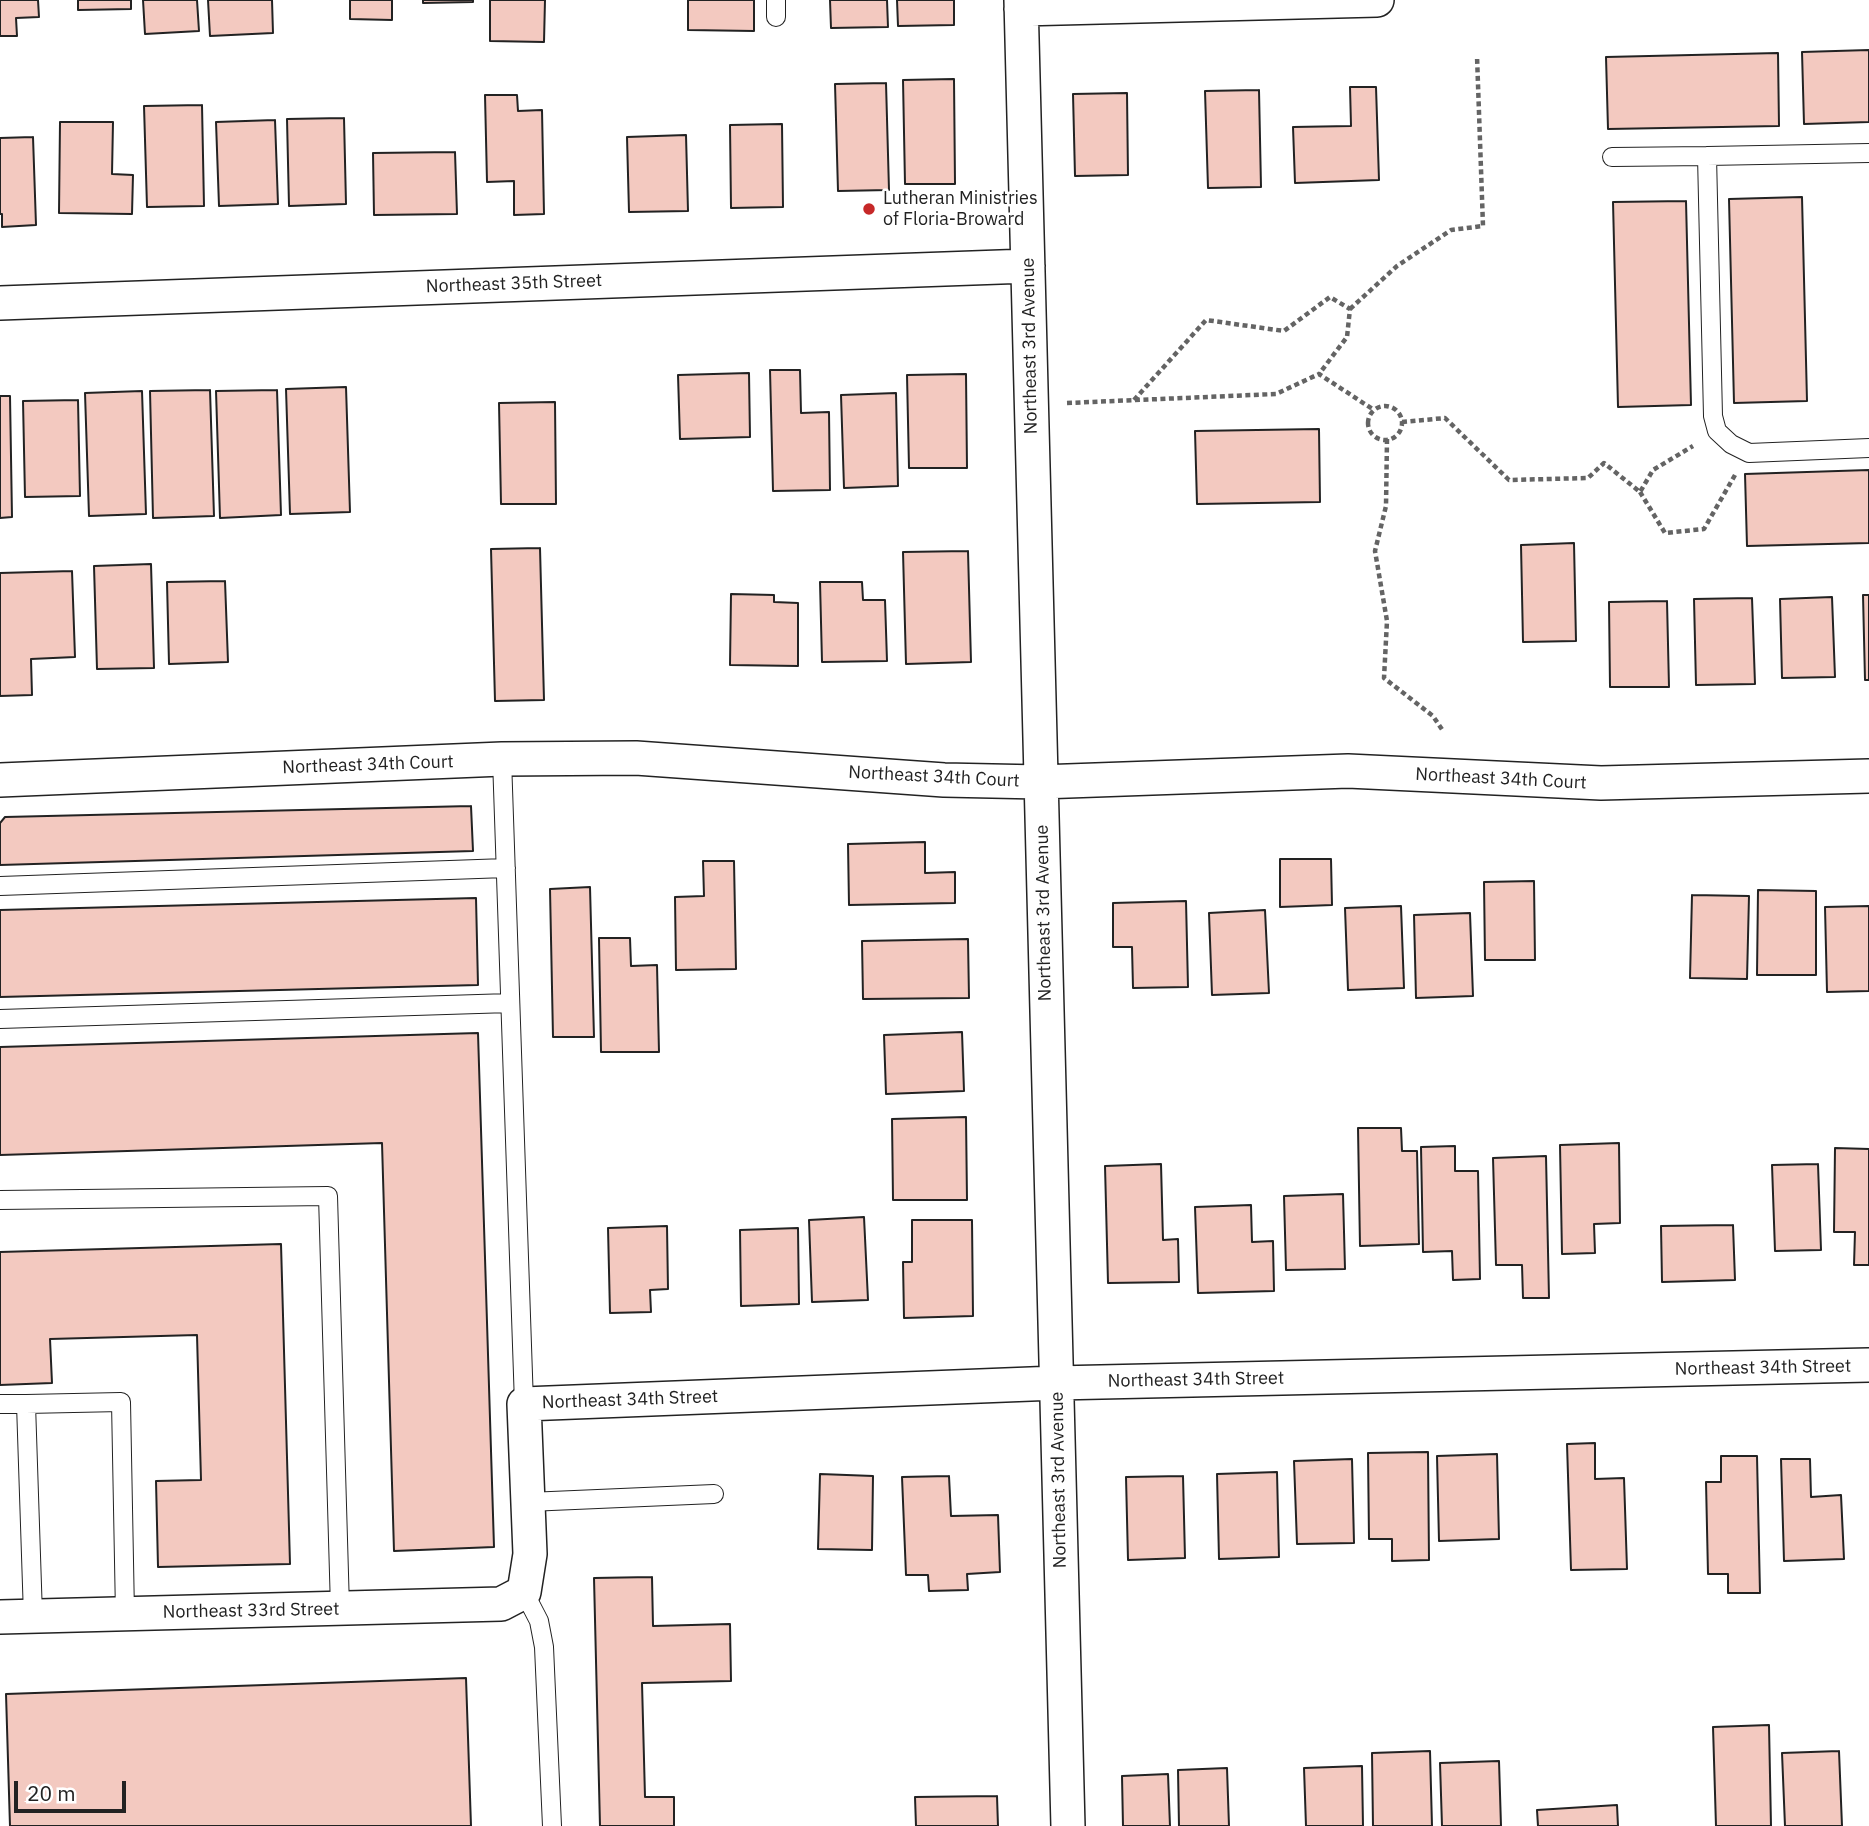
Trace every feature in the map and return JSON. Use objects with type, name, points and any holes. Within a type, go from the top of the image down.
[{"type":"street","points":[[1021,5],[1377,0]]},
{"type":"street","name":"Northeast 3rd Avenue","points":[[1021,5],[1068,1826]]},
{"type":"street","name":"Northeast 35th Street","points":[[0,303],[1028,266]]},
{"type":"street","name":"Northeast 34th Court","points":[[0,780],[502,759],[636,758],[944,780],[1041,782],[1348,771],[1601,783],[1869,776]]},
{"type":"street","name":"Northeast 34th Street","points":[[524,1404],[1056,1383],[1869,1365]]},
{"type":"street","points":[[513,1598],[530,1554],[524,1404]]},
{"type":"street","name":"Northeast 33rd Street","points":[[0,1617],[340,1608],[513,1598]]},
{"type":"lane","points":[[1612,157],[1869,153]]},
{"type":"lane","points":[[1707,156],[1713,416],[1717,430],[1731,444],[1749,453],[1869,447]]},
{"type":"lane","points":[[502,759],[524,1404]]},
{"type":"lane","points":[[0,886],[506,868]]},
{"type":"lane","points":[[0,1019],[510,1003]]},
{"type":"lane","points":[[0,1200],[328,1196],[340,1608]]},
{"type":"lane","points":[[0,1405],[121,1402],[125,1614]]},
{"type":"lane","points":[[26,1404],[33,1616]]},
{"type":"lane","points":[[528,1502],[714,1494]]},
{"type":"lane","points":[[513,1598],[539,1621],[544,1647],[552,1826]]},
{"type":"path","points":[[1066,403],[1276,394],[1319,374],[1347,337],[1350,309],[1397,266],[1451,230],[1483,226],[1477,56]]},
{"type":"path","points":[[1135,400],[1206,320],[1284,331],[1330,297],[1350,309]]},
{"type":"path","points":[[1319,374],[1374,410]]},
{"type":"path","points":[[1383,406],[1393,408],[1401,416],[1402,422],[1399,432],[1387,439],[1375,436],[1369,428],[1369,416],[1383,406]]},
{"type":"path","points":[[1402,422],[1445,418],[1509,480],[1588,478],[1604,463],[1640,492],[1665,533],[1704,529],[1749,453]]},
{"type":"path","points":[[1640,492],[1654,470],[1717,430]]},
{"type":"path","points":[[1387,439],[1386,506],[1375,551],[1387,621],[1384,678],[1433,716],[1443,731]]},
{"type":"building","points":[[0,0],[38,0],[39,17],[16,18],[17,36],[0,36]]},
{"type":"building","points":[[78,0],[131,0],[131,9],[78,10]]},
{"type":"building","points":[[143,0],[197,0],[199,31],[145,34]]},
{"type":"building","points":[[208,0],[272,0],[273,33],[210,36]]},
{"type":"building","points":[[350,0],[392,0],[392,20],[350,19]]},
{"type":"building","points":[[423,0],[473,0],[473,2],[423,3]]},
{"type":"building","points":[[490,0],[545,0],[544,42],[490,41]]},
{"type":"building","points":[[688,0],[754,0],[754,31],[688,30]]},
{"type":"building","points":[[830,0],[887,0],[888,27],[831,28]]},
{"type":"building","points":[[897,0],[954,0],[954,25],[898,26]]},
{"type":"building","points":[[1869,50],[1869,122],[1804,124],[1802,52]]},
{"type":"building","points":[[1778,53],[1779,126],[1608,129],[1606,57]]},
{"type":"building","points":[[954,79],[955,184],[905,184],[903,80]]},
{"type":"building","points":[[886,83],[889,190],[838,191],[835,84]]},
{"type":"building","points":[[1350,87],[1376,87],[1379,180],[1295,183],[1293,127],[1351,126]]},
{"type":"building","points":[[1259,90],[1261,187],[1208,188],[1205,91]]},
{"type":"building","points":[[1127,93],[1128,175],[1075,176],[1073,94]]},
{"type":"building","points":[[485,95],[517,95],[518,111],[542,110],[544,214],[514,215],[514,181],[487,182]]},
{"type":"building","points":[[202,105],[204,206],[147,207],[144,106]]},
{"type":"building","points":[[344,118],[346,204],[289,206],[287,119]]},
{"type":"building","points":[[275,120],[278,204],[219,206],[216,122]]},
{"type":"building","points":[[60,122],[113,122],[112,174],[133,175],[132,214],[59,213]]},
{"type":"building","points":[[782,124],[783,207],[731,208],[730,125]]},
{"type":"building","points":[[686,135],[688,211],[629,212],[627,137]]},
{"type":"building","points":[[33,137],[36,225],[2,227],[0,138]]},
{"type":"building","points":[[455,152],[457,214],[374,215],[373,153]]},
{"type":"building","points":[[1802,197],[1807,401],[1734,403],[1729,199]]},
{"type":"building","points":[[1686,201],[1691,405],[1618,407],[1613,202]]},
{"type":"building","points":[[770,370],[800,370],[801,413],[829,412],[830,490],[773,491]]},
{"type":"building","points":[[749,373],[750,437],[680,439],[678,375]]},
{"type":"building","points":[[966,374],[967,468],[909,468],[907,375]]},
{"type":"building","points":[[346,387],[350,512],[290,514],[286,389]]},
{"type":"building","points":[[210,390],[214,516],[153,518],[150,391]]},
{"type":"building","points":[[277,390],[281,515],[220,518],[216,391]]},
{"type":"building","points":[[142,391],[146,514],[89,516],[85,393]]},
{"type":"building","points":[[896,393],[898,486],[844,488],[841,395]]},
{"type":"building","points":[[0,396],[10,396],[12,517],[0,518]]},
{"type":"building","points":[[78,400],[80,496],[25,497],[23,401]]},
{"type":"building","points":[[555,402],[556,504],[501,504],[499,403]]},
{"type":"building","points":[[1319,429],[1320,502],[1197,504],[1195,431]]},
{"type":"building","points":[[1869,470],[1869,543],[1747,546],[1745,474]]},
{"type":"building","points":[[1574,543],[1576,641],[1523,642],[1521,545]]},
{"type":"building","points":[[540,548],[544,700],[495,701],[491,549]]},
{"type":"building","points":[[968,551],[971,662],[906,664],[903,552]]},
{"type":"building","points":[[151,564],[154,668],[97,669],[94,566]]},
{"type":"building","points":[[72,571],[75,657],[31,659],[32,695],[0,696],[0,573]]},
{"type":"building","points":[[225,581],[228,662],[169,664],[167,582]]},
{"type":"building","points":[[820,582],[862,582],[863,600],[885,600],[887,661],[822,662]]},
{"type":"building","points":[[731,594],[774,595],[774,602],[798,603],[798,666],[730,665]]},
{"type":"building","points":[[1863,595],[1869,595],[1869,680],[1865,680]]},
{"type":"building","points":[[1832,597],[1835,677],[1782,678],[1780,599]]},
{"type":"building","points":[[1752,598],[1755,684],[1696,685],[1694,599]]},
{"type":"building","points":[[1667,601],[1669,687],[1610,687],[1609,602]]},
{"type":"building","points":[[471,806],[473,851],[0,865],[0,823],[5,817]]},
{"type":"building","points":[[925,842],[925,873],[955,872],[955,903],[849,905],[848,844]]},
{"type":"building","points":[[1280,859],[1331,859],[1332,905],[1280,907]]},
{"type":"building","points":[[703,861],[734,861],[736,969],[676,970],[675,897],[704,896]]},
{"type":"building","points":[[1534,881],[1535,960],[1485,960],[1484,882]]},
{"type":"building","points":[[590,887],[594,1037],[553,1037],[550,889]]},
{"type":"building","points":[[1758,890],[1816,891],[1816,975],[1757,975]]},
{"type":"building","points":[[1692,895],[1749,896],[1747,979],[1690,978]]},
{"type":"building","points":[[476,898],[478,985],[0,997],[0,910]]},
{"type":"building","points":[[1186,901],[1188,987],[1133,988],[1132,947],[1113,947],[1113,903]]},
{"type":"building","points":[[1401,906],[1404,988],[1348,990],[1345,908]]},
{"type":"building","points":[[1869,906],[1869,991],[1827,992],[1825,907]]},
{"type":"building","points":[[1265,910],[1269,993],[1212,995],[1209,913]]},
{"type":"building","points":[[1470,913],[1473,996],[1416,998],[1414,915]]},
{"type":"building","points":[[599,938],[630,938],[631,966],[657,965],[659,1052],[601,1052]]},
{"type":"building","points":[[968,939],[969,998],[863,999],[862,941]]},
{"type":"building","points":[[962,1032],[964,1091],[886,1094],[884,1035]]},
{"type":"building","points":[[478,1033],[494,1547],[394,1551],[382,1143],[0,1155],[0,1047]]},
{"type":"building","points":[[966,1117],[967,1200],[893,1200],[892,1119]]},
{"type":"building","points":[[1358,1128],[1401,1128],[1402,1151],[1417,1151],[1419,1244],[1360,1246]]},
{"type":"building","points":[[1619,1143],[1620,1223],[1594,1224],[1595,1253],[1562,1254],[1560,1145]]},
{"type":"building","points":[[1455,1146],[1455,1171],[1478,1171],[1480,1279],[1453,1280],[1452,1251],[1423,1252],[1421,1147]]},
{"type":"building","points":[[1835,1148],[1869,1149],[1869,1265],[1854,1265],[1855,1232],[1834,1232]]},
{"type":"building","points":[[1546,1156],[1549,1298],[1523,1298],[1522,1265],[1496,1265],[1493,1158]]},
{"type":"building","points":[[1161,1164],[1163,1240],[1178,1239],[1179,1282],[1108,1283],[1105,1166]]},
{"type":"building","points":[[1818,1164],[1821,1250],[1775,1251],[1772,1165]]},
{"type":"building","points":[[1343,1194],[1345,1269],[1286,1270],[1284,1196]]},
{"type":"building","points":[[1251,1205],[1252,1242],[1273,1241],[1274,1291],[1198,1293],[1195,1207]]},
{"type":"building","points":[[864,1217],[868,1300],[812,1302],[809,1220]]},
{"type":"building","points":[[912,1220],[972,1220],[973,1316],[904,1318],[903,1262],[912,1262]]},
{"type":"building","points":[[1733,1225],[1735,1280],[1662,1282],[1661,1226]]},
{"type":"building","points":[[667,1226],[668,1289],[650,1290],[651,1312],[610,1313],[608,1228]]},
{"type":"building","points":[[798,1228],[799,1304],[741,1306],[740,1230]]},
{"type":"building","points":[[281,1244],[290,1564],[158,1567],[156,1481],[201,1480],[197,1335],[50,1339],[52,1383],[0,1385],[0,1252]]},
{"type":"building","points":[[1595,1443],[1595,1479],[1624,1478],[1627,1569],[1571,1570],[1567,1444]]},
{"type":"building","points":[[1428,1452],[1429,1560],[1392,1561],[1392,1539],[1369,1539],[1368,1453]]},
{"type":"building","points":[[1497,1454],[1499,1539],[1439,1541],[1437,1456]]},
{"type":"building","points":[[1721,1456],[1757,1456],[1760,1593],[1728,1593],[1728,1574],[1708,1574],[1706,1482],[1721,1482]]},
{"type":"building","points":[[1352,1459],[1354,1543],[1297,1544],[1294,1461]]},
{"type":"building","points":[[1781,1459],[1810,1459],[1811,1497],[1841,1495],[1844,1559],[1784,1561]]},
{"type":"building","points":[[1277,1472],[1279,1557],[1219,1559],[1217,1474]]},
{"type":"building","points":[[820,1474],[873,1476],[872,1550],[818,1549]]},
{"type":"building","points":[[949,1476],[951,1516],[998,1515],[1000,1572],[967,1574],[968,1590],[929,1591],[928,1575],[906,1575],[902,1477]]},
{"type":"building","points":[[1183,1476],[1185,1558],[1128,1560],[1126,1477]]},
{"type":"building","points":[[652,1577],[653,1626],[730,1624],[731,1681],[642,1683],[645,1797],[674,1797],[674,1826],[600,1826],[594,1578]]},
{"type":"building","points":[[466,1678],[471,1826],[10,1826],[6,1694]]},
{"type":"building","points":[[1769,1725],[1771,1826],[1716,1826],[1713,1727]]},
{"type":"building","points":[[1430,1751],[1432,1826],[1373,1826],[1372,1753]]},
{"type":"building","points":[[1839,1751],[1842,1826],[1785,1826],[1782,1753]]},
{"type":"building","points":[[1499,1761],[1501,1826],[1442,1826],[1440,1763]]},
{"type":"building","points":[[1362,1766],[1363,1826],[1306,1826],[1304,1768]]},
{"type":"building","points":[[1227,1768],[1229,1826],[1179,1826],[1178,1770]]},
{"type":"building","points":[[1168,1774],[1170,1826],[1123,1826],[1122,1776]]},
{"type":"building","points":[[997,1796],[998,1826],[916,1826],[915,1797]]},
{"type":"building","points":[[1617,1805],[1618,1826],[1538,1826],[1537,1810]]},
{"type":"place","name":"Lutheran Ministries of Floria-Broward","points":[[869,209]]}]
